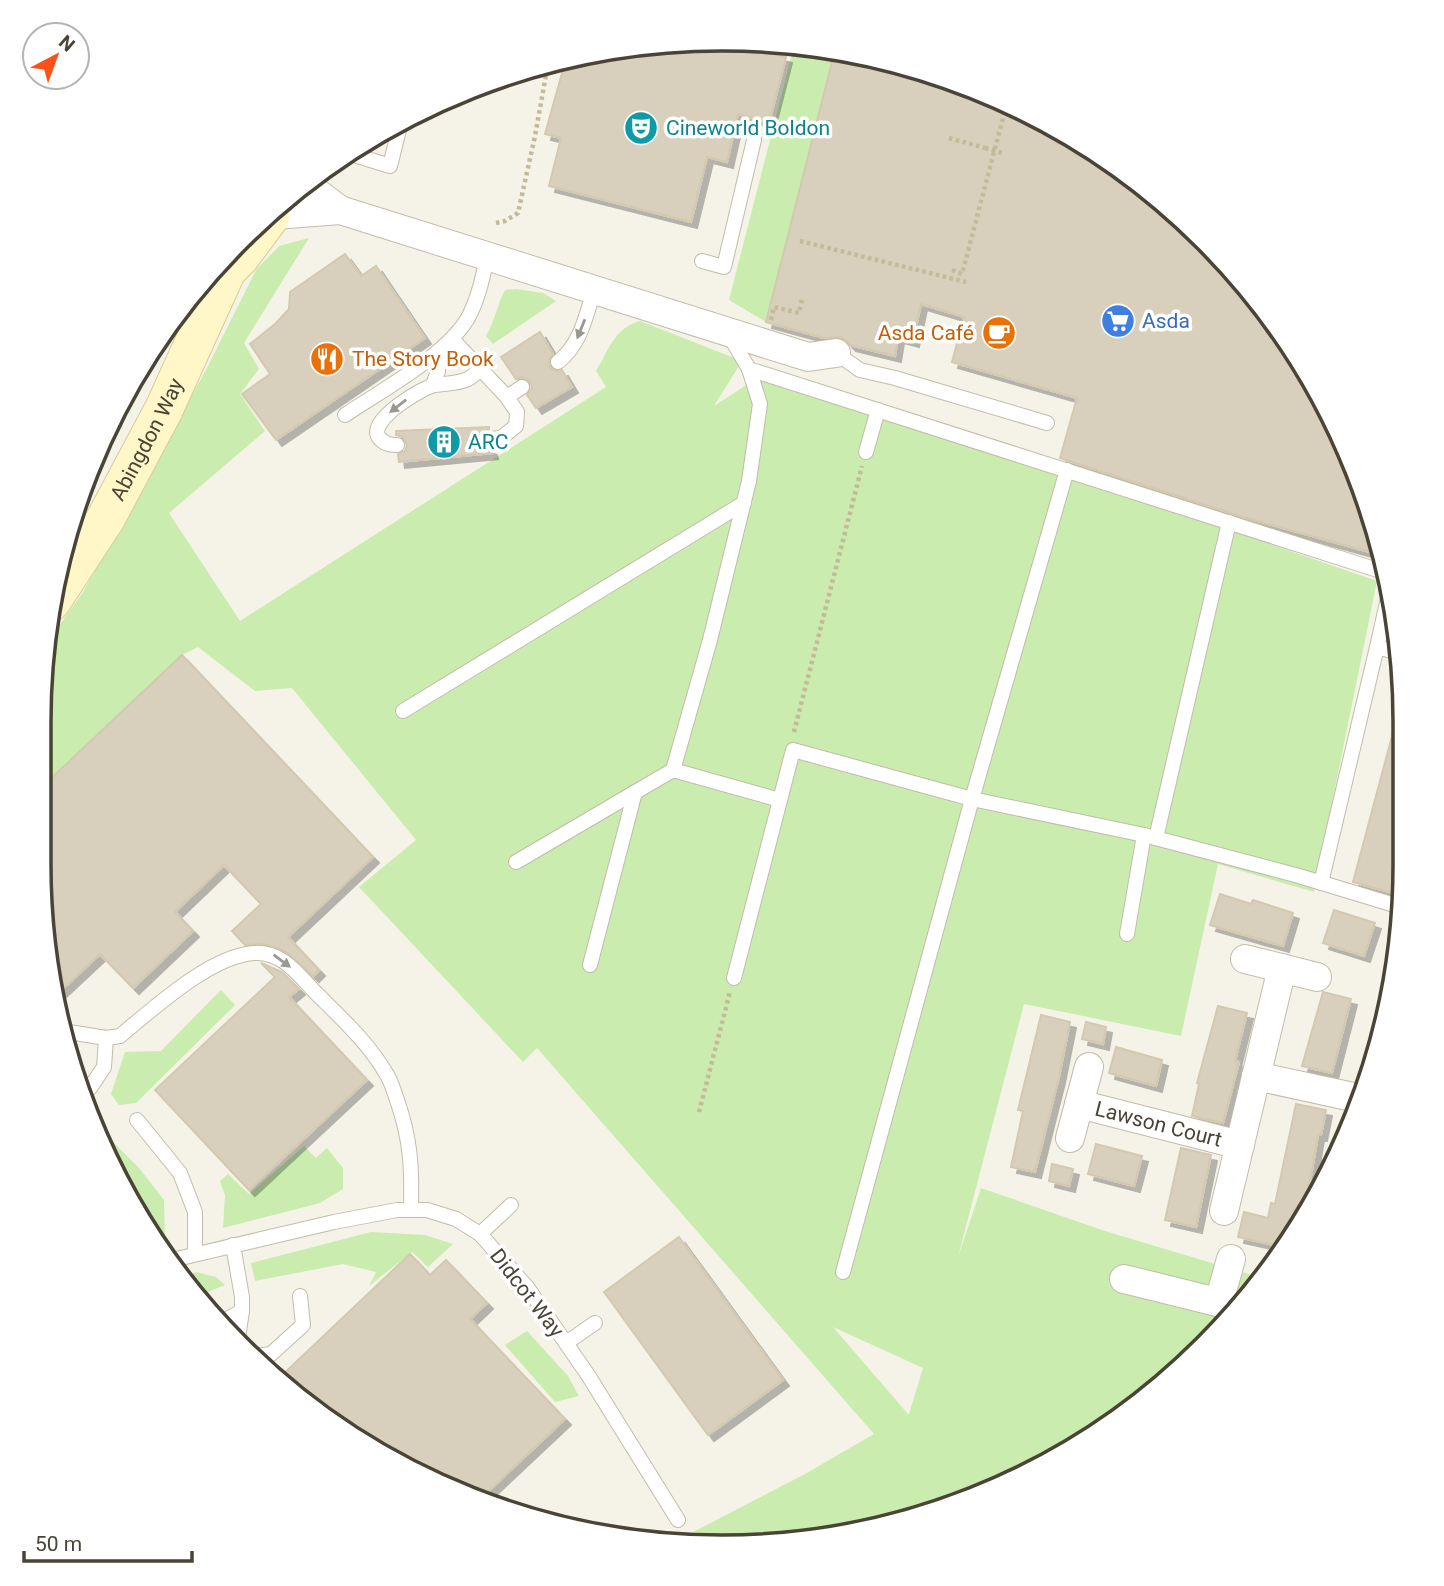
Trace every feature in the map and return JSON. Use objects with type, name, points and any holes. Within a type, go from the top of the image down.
[{"type":"main road","name":"Abingdon Way","points":[[236,258],[241,257],[251,243]]},
{"type":"main road","name":"Abingdon Way","points":[[67,577],[106,518],[164,409],[221,274]]},
{"type":"street","points":[[312,189],[340,210],[808,357],[839,348]]},
{"type":"street","points":[[285,212],[340,210]]},
{"type":"street","points":[[1245,959],[1317,977]]},
{"type":"street","name":"Lawson Court","points":[[1224,1211],[1282,968]]},
{"type":"street","name":"Lawson Court","points":[[1070,1138],[1089,1067]]},
{"type":"street","points":[[1256,1076],[1351,1098]]},
{"type":"street","name":"Lawson Court","points":[[1079,1104],[1240,1145]]},
{"type":"street","points":[[1230,1303],[1231,1259]]},
{"type":"street","points":[[1124,1279],[1229,1305]]},
{"type":"lane","points":[[361,157],[390,166],[398,135]]},
{"type":"lane","points":[[702,261],[724,267],[754,140]]},
{"type":"lane","points":[[345,415],[453,340],[470,315],[487,257]]},
{"type":"lane","points":[[558,362],[569,353],[581,333],[594,290]]},
{"type":"lane","points":[[516,862],[673,770],[710,640],[744,503],[760,404],[749,369],[727,332]]},
{"type":"lane","points":[[453,340],[507,397],[517,412],[516,426],[501,438],[490,439]]},
{"type":"lane","points":[[839,348],[860,370],[1047,423]]},
{"type":"lane","points":[[433,385],[438,371],[437,352]]},
{"type":"lane","points":[[397,445],[380,439],[377,426],[383,418],[413,395],[433,385],[467,379],[481,369]]},
{"type":"lane","points":[[749,369],[1375,569]]},
{"type":"lane","points":[[507,397],[522,387]]},
{"type":"lane","points":[[866,452],[878,410]]},
{"type":"lane","points":[[843,1272],[972,799],[1067,470]]},
{"type":"lane","points":[[403,711],[744,503]]},
{"type":"lane","points":[[1127,934],[1229,522]]},
{"type":"lane","points":[[1321,883],[1384,614]]},
{"type":"lane","points":[[1377,647],[1389,650]]},
{"type":"lane","points":[[734,978],[793,750],[972,799],[1150,837],[1392,904]]},
{"type":"lane","points":[[673,770],[780,800]]},
{"type":"lane","points":[[590,965],[635,792]]},
{"type":"lane","points":[[73,1033],[106,1038],[120,1036],[210,967],[227,959],[252,953],[272,953],[306,982],[358,1036],[388,1076],[405,1123],[412,1159],[411,1210]]},
{"type":"lane","points":[[90,1088],[104,1067],[106,1038]]},
{"type":"lane","points":[[137,1120],[180,1172],[195,1212],[195,1254]]},
{"type":"lane","points":[[480,1234],[512,1205]]},
{"type":"lane","name":"Didcot Way","points":[[179,1258],[334,1222],[411,1210],[427,1210],[456,1219],[480,1234],[527,1287],[566,1343],[678,1520]]},
{"type":"lane","points":[[233,1245],[242,1297],[239,1331]]},
{"type":"lane","points":[[264,1355],[271,1354],[303,1325],[300,1296]]},
{"type":"lane","points":[[228,1319],[242,1311]]},
{"type":"lane","points":[[566,1343],[595,1323]]},
{"type":"path","points":[[496,223],[518,213],[546,75]]},
{"type":"path","points":[[952,270],[962,274],[1004,113]]},
{"type":"path","points":[[949,138],[1002,153]]},
{"type":"path","points":[[800,242],[966,282]]},
{"type":"path","points":[[778,322],[770,320],[774,307],[799,313],[802,299]]},
{"type":"path","points":[[793,750],[794,727],[866,452]]},
{"type":"path","points":[[699,1112],[734,978]]},
{"type":"green space","points":[[792,54],[832,60],[766,322],[729,300]]},
{"type":"green space","points":[[309,238],[244,343],[259,369],[240,394],[265,431],[169,513],[240,621],[606,387],[596,371],[618,334],[640,321],[742,361],[714,406],[768,371],[1377,581],[1314,892],[1218,864],[1181,1036],[1024,1004],[958,1257],[981,1188],[1105,1231],[1253,1275],[1197,1339],[1131,1397],[1058,1445],[1019,1466],[938,1500],[810,1530],[766,1534],[689,1534],[805,1474],[874,1434],[537,1048],[523,1062],[359,887],[416,840],[292,688],[255,691],[198,647],[182,655],[51,779],[52,678],[57,629],[83,592],[208,366],[256,270],[279,246]],"holes":[[[833,1327],[923,1368],[908,1414]]]},
{"type":"green space","points":[[505,290],[543,293],[556,301],[493,344],[486,336],[502,296]]},
{"type":"green space","points":[[221,990],[235,1005],[136,1103],[119,1105],[111,1094],[125,1052],[161,1051]]},
{"type":"green space","points":[[110,1139],[139,1168],[164,1200],[165,1238],[141,1200]]},
{"type":"green space","points":[[304,1146],[316,1158],[327,1148],[343,1168],[343,1189],[320,1203],[223,1228],[225,1195],[220,1181],[228,1174],[249,1194]]},
{"type":"green space","points":[[371,1232],[425,1235],[453,1244],[428,1267],[412,1252],[369,1286],[376,1272],[343,1264],[255,1281],[251,1263]]},
{"type":"green space","points":[[196,1272],[216,1277],[225,1285],[208,1292],[208,1296],[190,1274]]},
{"type":"green space","points":[[527,1331],[568,1376],[579,1396],[555,1402],[505,1345]]},
{"type":"building","name":"Cineworld Boldon","points":[[678,52],[766,52],[786,57],[769,123],[738,114],[727,162],[707,157],[691,222],[549,186],[561,138],[545,134],[563,71],[634,56]]},
{"type":"building","name":"Asda","points":[[832,60],[938,86],[1019,120],[1095,164],[1165,217],[1227,279],[1280,349],[1324,425],[1358,506],[1371,552],[1243,517],[1060,458],[1077,398],[952,362],[964,317],[921,304],[913,341],[898,337],[895,356],[850,345],[842,337],[824,338],[766,322]]},
{"type":"building","name":"The Story Book","points":[[345,254],[361,276],[376,266],[425,338],[276,440],[242,394],[270,374],[250,344],[289,309],[290,292]]},
{"type":"building","points":[[540,332],[553,354],[549,360],[550,368],[562,370],[572,387],[536,408],[527,395],[532,387],[530,381],[522,377],[516,379],[501,357]]},
{"type":"building","name":"ARC","points":[[489,427],[482,434],[481,441],[492,453],[399,462],[398,454],[405,451],[407,445],[403,437],[396,435],[396,431]]},
{"type":"building","points":[[182,655],[373,857],[288,937],[319,970],[313,976],[285,951],[264,944],[245,945],[232,931],[261,904],[224,865],[175,912],[193,931],[133,988],[100,954],[63,989],[52,908],[51,779]]},
{"type":"building","points":[[1393,732],[1392,893],[1353,882]]},
{"type":"building","points":[[1220,894],[1251,904],[1253,900],[1293,913],[1283,946],[1210,925]]},
{"type":"building","points":[[1334,910],[1375,923],[1364,956],[1323,943]]},
{"type":"building","points":[[261,963],[282,972],[299,989],[289,997],[367,1080],[249,1190],[155,1090],[275,977]]},
{"type":"building","points":[[1323,992],[1351,999],[1332,1073],[1302,1066]]},
{"type":"building","points":[[1218,1006],[1247,1013],[1235,1061],[1239,1062],[1223,1123],[1192,1116],[1199,1084],[1197,1083]]},
{"type":"building","points":[[1041,1015],[1070,1022],[1035,1172],[1011,1167],[1023,1111],[1018,1110]]},
{"type":"building","points":[[1086,1022],[1106,1027],[1103,1044],[1082,1039]]},
{"type":"building","points":[[1116,1047],[1162,1060],[1156,1086],[1109,1073]]},
{"type":"building","points":[[1296,1104],[1326,1110],[1321,1135],[1318,1135],[1309,1190],[1280,1237],[1274,1245],[1238,1237],[1244,1212],[1268,1218],[1271,1203],[1275,1204]]},
{"type":"building","points":[[1096,1144],[1142,1156],[1134,1186],[1088,1174]]},
{"type":"building","points":[[1181,1148],[1211,1155],[1196,1227],[1165,1220]]},
{"type":"building","points":[[1052,1164],[1073,1169],[1069,1186],[1049,1181]]},
{"type":"building","points":[[679,1237],[783,1380],[708,1435],[604,1292]]},
{"type":"building","points":[[410,1254],[430,1275],[446,1260],[487,1303],[470,1319],[565,1419],[487,1493],[425,1466],[386,1445],[313,1397],[284,1373]]},
{"type":"place","name":"Cineworld Boldon","points":[[641,128]]},
{"type":"place","name":"Asda","points":[[1118,321]]},
{"type":"place","name":"Asda Café","points":[[999,333]]},
{"type":"place","name":"The Story Book","points":[[327,359]]},
{"type":"place","name":"ARC","points":[[444,442]]}]
